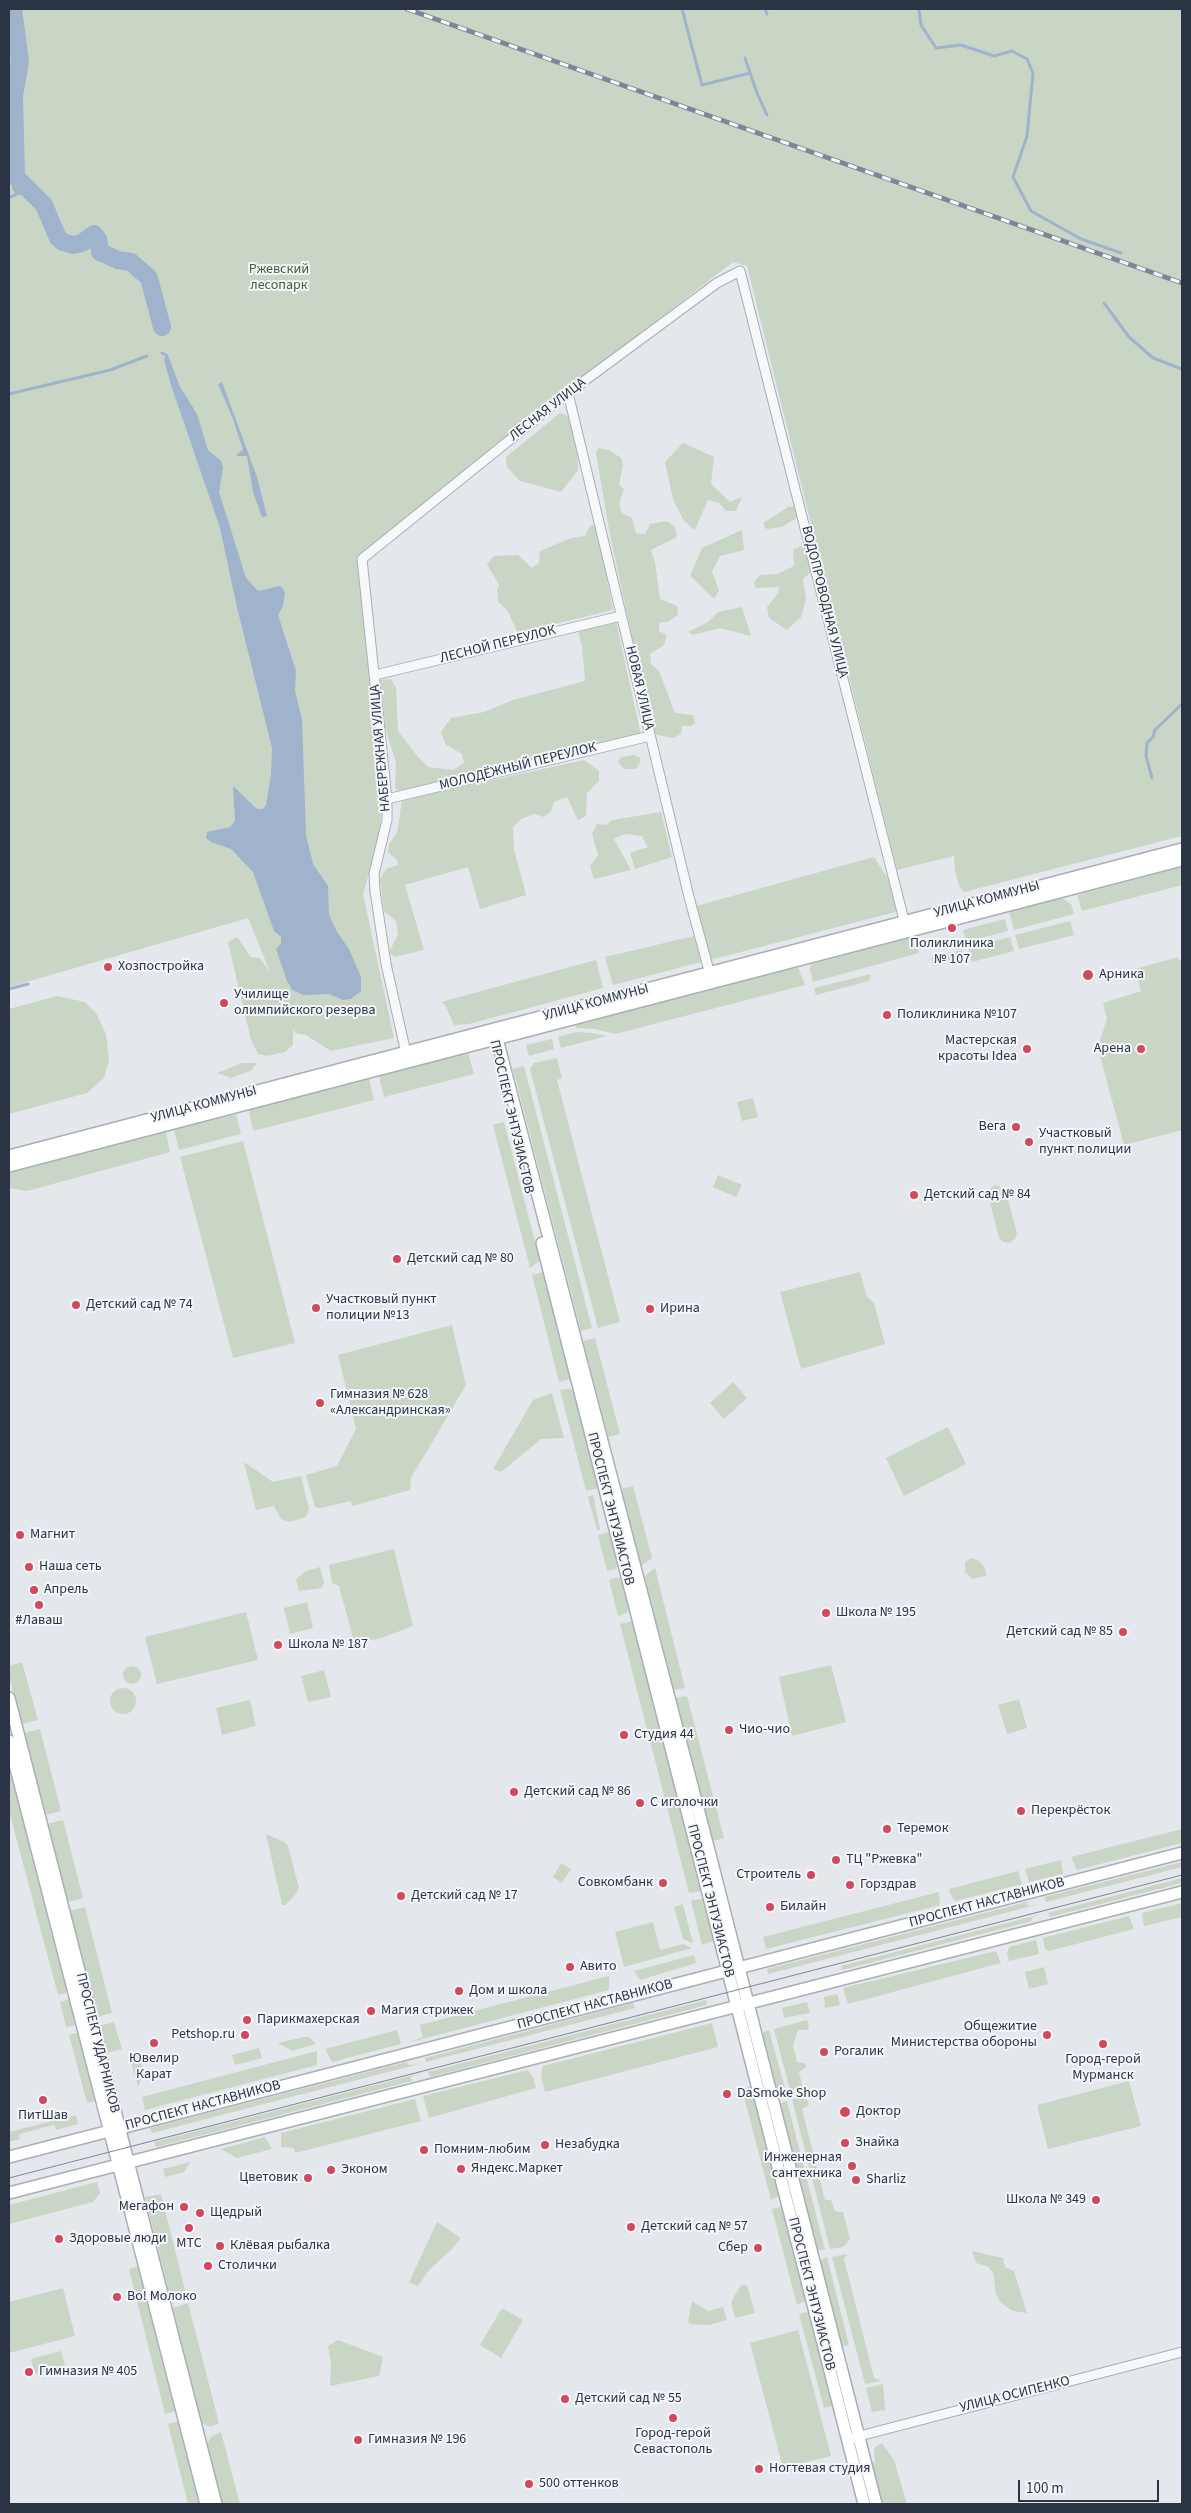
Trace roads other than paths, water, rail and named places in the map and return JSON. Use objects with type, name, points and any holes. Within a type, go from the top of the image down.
[{"type":"main road","name":"УЛИЦА КОММУНЫ","points":[[906,927],[1182,849]]},
{"type":"main road","name":"УЛИЦА КОММУНЫ","points":[[9,1166],[906,927],[1182,860]]},
{"type":"main road","name":"УЛИЦА КОММУНЫ","points":[[9,1156],[406,1053],[493,1037]]},
{"type":"main road","name":"ПРОСПЕКТ ЭНТУЗИАСТОВ","points":[[493,1037],[853,2437],[876,2504]]},
{"type":"main road","name":"ПРОСПЕКТ УДАРНИКОВ","points":[[9,1698],[14,1754]]},
{"type":"main road","name":"ПРОСПЕКТ УДАРНИКОВ","points":[[9,1741],[115,2130],[206,2504]]},
{"type":"main road","name":"ПРОСПЕКТ НАСТАВНИКОВ","points":[[9,2157],[1182,1853]]},
{"type":"main road","points":[[9,2193],[1182,1892]]},
{"type":"main road","name":"ПРОСПЕКТ УДАРНИКОВ","points":[[123,2164],[216,2504]]},
{"type":"main road","name":"ПРОСПЕКТ ЭНТУЗИАСТОВ","points":[[853,2437],[864,2504]]},
{"type":"street","name":"ЛЕСНАЯ УЛИЦА","points":[[362,559],[568,393],[717,283],[740,272]]},
{"type":"street","name":"ВОДОПРОВОДНАЯ УЛИЦА","points":[[740,272],[906,927]]},
{"type":"street","name":"НОВАЯ УЛИЦА","points":[[568,393],[650,736],[711,978]]},
{"type":"street","name":"НАБЕРЕЖНАЯ УЛИЦА","points":[[362,559],[375,675],[387,820],[374,874],[375,891],[386,964],[406,1053]]},
{"type":"street","name":"ЛЕСНОЙ ПЕРЕУЛОК","points":[[375,675],[622,616]]},
{"type":"street","name":"МОЛОДЁЖНЫЙ ПЕРЕУЛОК","points":[[386,799],[650,736]]},
{"type":"street","name":"УЛИЦА ОСИПЕНКО","points":[[853,2437],[1182,2352]]},
{"type":"water","points":[[16,172],[30,185],[32,194],[25,196],[16,194],[12,189],[12,179]]},
{"type":"water","points":[[142,271],[150,276],[166,320],[162,327],[159,328],[152,319],[151,304],[146,296],[146,279]]},
{"type":"water","points":[[166,355],[168,355],[180,387],[197,414],[208,450],[221,461],[223,468],[219,492],[246,578],[258,591],[279,586],[282,587],[285,593],[283,606],[278,615],[296,671],[295,691],[302,719],[306,835],[313,864],[328,886],[329,915],[337,932],[349,949],[361,977],[361,991],[351,999],[343,1000],[329,994],[304,995],[292,990],[276,949],[281,944],[281,937],[274,931],[253,872],[231,849],[211,842],[206,838],[207,832],[230,827],[235,821],[233,786],[257,809],[263,809],[266,805],[271,774],[272,748],[236,603],[220,528],[171,385],[164,360]]},
{"type":"water","points":[[222,382],[257,477],[267,516],[262,517],[253,492],[247,456],[237,456],[243,450],[233,419],[218,384]]},
{"type":"waterway","points":[[13,9],[20,61],[14,96],[16,177],[44,205],[58,238],[63,242],[73,245],[82,243],[94,234],[98,239],[100,252],[118,260],[131,262],[149,278],[162,327]]},
{"type":"waterway","points":[[682,9],[702,85],[750,73]]},
{"type":"waterway","points":[[765,9],[767,14]]},
{"type":"waterway","points":[[919,9],[921,25],[936,48],[961,45],[994,56],[1012,51],[1027,59],[1033,73],[1027,136],[1013,177],[1031,211],[1081,239],[1121,253]]},
{"type":"waterway","points":[[745,58],[767,115]]},
{"type":"waterway","points":[[9,198],[19,193]]},
{"type":"waterway","points":[[1104,303],[1129,337],[1153,358],[1182,369]]},
{"type":"waterway","points":[[162,353],[166,355]]},
{"type":"waterway","points":[[9,394],[110,370],[147,356]]},
{"type":"waterway","points":[[1152,778],[1146,756],[1147,743],[1153,737],[1155,730],[1182,704]]},
{"type":"waterway","points":[[9,989],[28,984]]},
{"type":"tram line","points":[[9,2178],[1182,1875]]},
{"type":"railway","points":[[407,9],[1182,283]]},
{"type":"place","name":"Поликлиника № 107","points":[[952,928]]},
{"type":"place","name":"Хозпостройка","points":[[108,967]]},
{"type":"place","name":"Арника","points":[[1088,975]]},
{"type":"place","name":"Училище олимпийского резерва","points":[[224,1003]]},
{"type":"place","name":"Поликлиника №107","points":[[887,1015]]},
{"type":"place","name":"Мастерская красоты Idea","points":[[1027,1049]]},
{"type":"place","name":"Арена","points":[[1141,1049]]},
{"type":"place","name":"Вега","points":[[1016,1127]]},
{"type":"place","name":"Участковый пункт полиции","points":[[1029,1142]]},
{"type":"place","name":"Детский сад № 84","points":[[914,1195]]},
{"type":"place","name":"Детский сад № 80","points":[[397,1259]]},
{"type":"place","name":"Детский сад № 74","points":[[76,1305]]},
{"type":"place","name":"Участковый пункт полиции №13","points":[[316,1308]]},
{"type":"place","name":"Ирина","points":[[650,1309]]},
{"type":"place","name":"Гимназия № 628 «Александринская»","points":[[320,1403]]},
{"type":"place","name":"Магнит","points":[[20,1535]]},
{"type":"place","name":"Наша сеть","points":[[29,1567]]},
{"type":"place","name":"Апрель","points":[[34,1590]]},
{"type":"place","name":"#Лаваш","points":[[39,1605]]},
{"type":"place","name":"Школа № 195","points":[[826,1613]]},
{"type":"place","name":"Детский сад № 85","points":[[1123,1632]]},
{"type":"place","name":"Школа № 187","points":[[278,1645]]},
{"type":"place","name":"Чио-чио","points":[[729,1730]]},
{"type":"place","name":"Студия 44","points":[[624,1735]]},
{"type":"place","name":"Детский сад № 86","points":[[514,1792]]},
{"type":"place","name":"С иголочки","points":[[640,1803]]},
{"type":"place","name":"Перекрёсток","points":[[1021,1811]]},
{"type":"place","name":"Теремок","points":[[887,1829]]},
{"type":"place","name":"ТЦ \"Ржевка\"","points":[[836,1860]]},
{"type":"place","name":"Строитель","points":[[811,1875]]},
{"type":"place","name":"Совкомбанк","points":[[663,1883]]},
{"type":"place","name":"Горздрав","points":[[850,1885]]},
{"type":"place","name":"Детский сад № 17","points":[[401,1896]]},
{"type":"place","name":"Билайн","points":[[770,1907]]},
{"type":"place","name":"Авито","points":[[570,1967]]},
{"type":"place","name":"Дом и школа","points":[[459,1991]]},
{"type":"place","name":"Магия стрижек","points":[[371,2011]]},
{"type":"place","name":"Парикмахерская","points":[[247,2020]]},
{"type":"place","name":"Petshop.ru","points":[[245,2035]]},
{"type":"place","name":"Общежитие Министерства обороны","points":[[1047,2035]]},
{"type":"place","name":"Ювелир Карат","points":[[154,2043]]},
{"type":"place","name":"Город-герой Мурманск","points":[[1103,2044]]},
{"type":"place","name":"Рогалик","points":[[824,2052]]},
{"type":"place","name":"DaSmoke Shop","points":[[727,2094]]},
{"type":"place","name":"ПитШав","points":[[43,2100]]},
{"type":"place","name":"Доктор","points":[[845,2112]]},
{"type":"place","name":"Знайка","points":[[845,2143]]},
{"type":"place","name":"Незабудка","points":[[545,2145]]},
{"type":"place","name":"Помним-любим","points":[[424,2150]]},
{"type":"place","name":"Инженерная сантехника","points":[[852,2166]]},
{"type":"place","name":"Яндекс.Маркет","points":[[461,2169]]},
{"type":"place","name":"Эконом","points":[[331,2170]]},
{"type":"place","name":"Цветовик","points":[[308,2178]]},
{"type":"place","name":"Sharliz","points":[[856,2180]]},
{"type":"place","name":"Школа № 349","points":[[1096,2200]]},
{"type":"place","name":"Мегафон","points":[[184,2207]]},
{"type":"place","name":"Щедрый","points":[[200,2213]]},
{"type":"place","name":"Детский сад № 57","points":[[631,2227]]},
{"type":"place","name":"МТС","points":[[189,2228]]},
{"type":"place","name":"Здоровые люди","points":[[59,2239]]},
{"type":"place","name":"Клёвая рыбалка","points":[[220,2246]]},
{"type":"place","name":"Сбер","points":[[758,2248]]},
{"type":"place","name":"Столички","points":[[208,2266]]},
{"type":"place","name":"Во! Молоко","points":[[117,2297]]},
{"type":"place","name":"Гимназия № 405","points":[[29,2372]]},
{"type":"place","name":"Детский сад № 55","points":[[565,2399]]},
{"type":"place","name":"Город-герой Севастополь","points":[[673,2418]]},
{"type":"place","name":"Гимназия № 196","points":[[358,2440]]},
{"type":"place","name":"Ногтевая студия","points":[[759,2469]]},
{"type":"place","name":"500 оттенков","points":[[529,2484]]},
{"type":"park label","name":"Ржевский лесопарк","points":[[279,278]]}]
